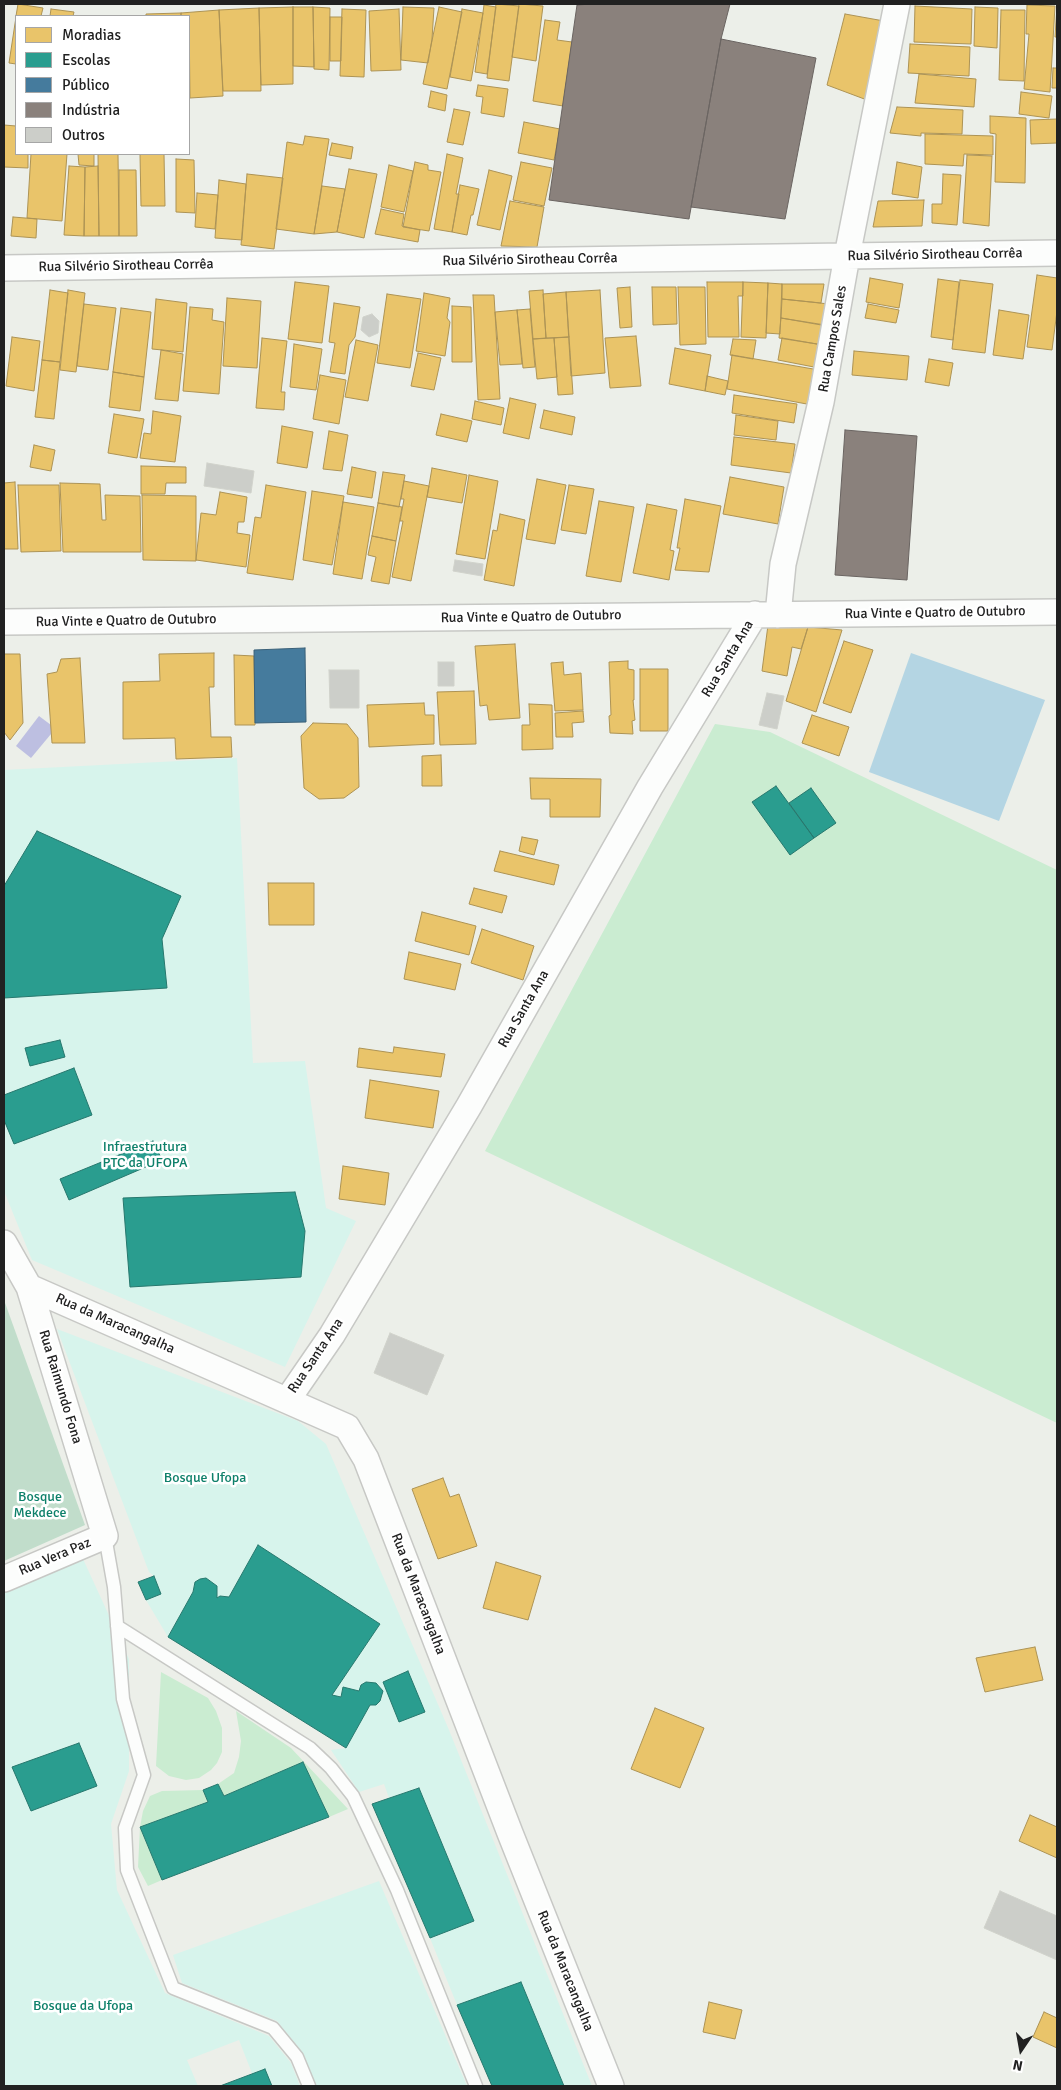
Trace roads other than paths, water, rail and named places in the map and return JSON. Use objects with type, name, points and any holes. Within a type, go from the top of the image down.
[{"type":"street","name":"Rua Campos Sales","points":[[766,615],[783,564],[821,402],[847,256],[897,4]]},
{"type":"street","name":"Rua Silvério Sirotheau Corrêa","points":[[4,268],[1057,253]]},
{"type":"street","name":"Rua Vinte e Quatro de Outubro","points":[[4,622],[1057,612]]},
{"type":"street","name":"Rua Santa Ana","points":[[288,1400],[332,1335],[469,1106],[650,787],[766,615]]},
{"type":"street","name":"Rua Raimundo Fona","points":[[4,1243],[29,1287],[106,1536]]},
{"type":"street","name":"Rua da Maracangalha","points":[[29,1287],[347,1427],[366,1459],[507,1824],[611,2086]]},
{"type":"street","name":"Rua Vera Paz","points":[[4,1579],[106,1536]]},
{"type":"lane","points":[[106,1536],[114,1587],[123,1698],[144,1775],[125,1828],[127,1870],[173,1988],[273,2028],[297,2057],[309,2086]]},
{"type":"lane","points":[[117,1626],[310,1748],[337,1775],[353,1796],[397,1890],[476,2086]]},
{"type":"park label","name":"Infraestrutura PTC da UFOPA","points":[[145,1156]]},
{"type":"park label","name":"Bosque Ufopa","points":[[205,1478]]},
{"type":"park label","name":"Bosque Mekdece","points":[[40,1505]]},
{"type":"park label","name":"Bosque da Ufopa","points":[[83,2006]]}]
